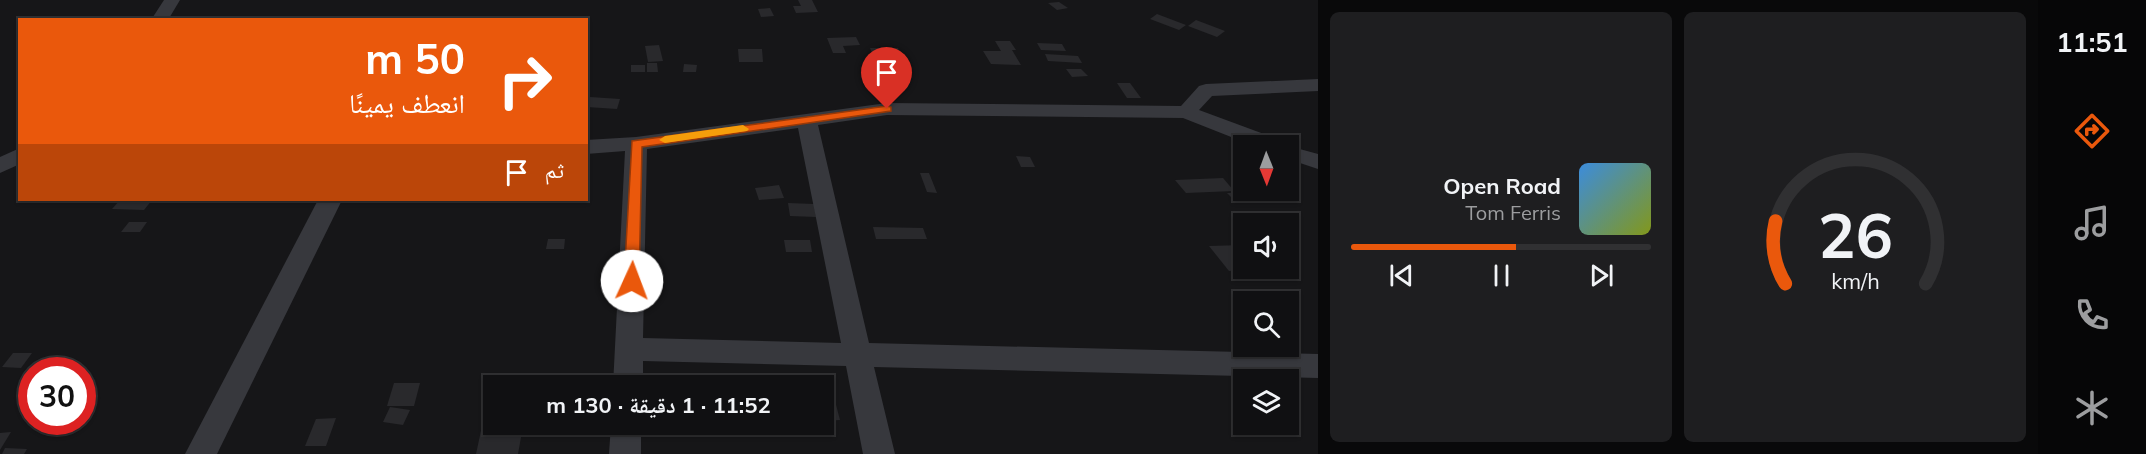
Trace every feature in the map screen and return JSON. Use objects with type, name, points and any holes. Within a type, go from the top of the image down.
[{"type":"street","points":[[160,18],[172,0]]},
{"type":"street","points":[[1186,112],[1206,90],[1318,85]]},
{"type":"street","points":[[588,147],[636,144],[887,109],[1186,112],[1246,135]]},
{"type":"street","points":[[807,120],[879,454]]},
{"type":"street","points":[[628,375],[636,144]]},
{"type":"street","points":[[1299,155],[1318,162]]},
{"type":"street","points":[[0,166],[18,156]]},
{"type":"street","points":[[201,454],[329,201]]},
{"type":"street","points":[[629,349],[1318,366]]},
{"type":"street","points":[[626,454],[627,435]]},
{"type":"building","points":[[798,0],[812,0],[818,12],[796,13],[793,6],[801,6]]},
{"type":"building","points":[[1059,2],[1068,8],[1057,10],[1048,3]]},
{"type":"building","points":[[770,8],[774,16],[761,17],[758,9]]},
{"type":"building","points":[[1157,14],[1186,25],[1179,30],[1150,19]]},
{"type":"building","points":[[1196,20],[1225,31],[1217,37],[1188,26]]},
{"type":"building","points":[[856,37],[860,45],[843,46],[846,53],[833,53],[827,38]]},
{"type":"building","points":[[995,41],[1010,41],[1016,50],[1012,50],[1021,65],[991,64],[983,51],[1001,51]]},
{"type":"building","points":[[1037,43],[1062,44],[1066,51],[1041,50]]},
{"type":"building","points":[[659,45],[663,61],[648,62],[645,46]]},
{"type":"building","points":[[870,48],[898,48],[903,60],[875,60]]},
{"type":"building","points":[[738,49],[762,49],[763,62],[739,62]]},
{"type":"building","points":[[1045,54],[1078,56],[1082,63],[1048,61]]},
{"type":"building","points":[[647,63],[657,63],[658,72],[647,72]]},
{"type":"building","points":[[684,64],[697,65],[696,72],[683,72]]},
{"type":"building","points":[[631,65],[645,65],[645,72],[631,72]]},
{"type":"building","points":[[1066,69],[1081,69],[1088,76],[1072,77]]},
{"type":"building","points":[[1117,83],[1130,83],[1141,98],[1127,98]]},
{"type":"building","points":[[590,97],[620,99],[617,109],[588,107]]},
{"type":"building","points":[[1016,156],[1030,157],[1035,167],[1021,167]]},
{"type":"building","points":[[920,173],[929,173],[937,193],[927,192]]},
{"type":"building","points":[[1223,178],[1233,191],[1186,193],[1175,180]]},
{"type":"building","points":[[779,185],[784,198],[759,200],[755,188]]},
{"type":"building","points":[[119,201],[151,201],[144,210],[112,209]]},
{"type":"building","points":[[1235,201],[1259,201],[1261,203],[1237,203]]},
{"type":"building","points":[[788,203],[814,204],[816,217],[790,216]]},
{"type":"building","points":[[129,222],[147,222],[140,232],[121,232]]},
{"type":"building","points":[[873,227],[923,228],[927,239],[876,239]]},
{"type":"building","points":[[548,239],[565,239],[564,249],[546,249]]},
{"type":"building","points":[[784,240],[810,240],[812,252],[786,252]]},
{"type":"building","points":[[1233,245],[1233,271],[1229,271],[1209,246]]},
{"type":"building","points":[[13,353],[32,353],[29,357],[18,357],[18,368],[2,367]]},
{"type":"building","points":[[394,383],[420,383],[414,406],[387,406]]},
{"type":"building","points":[[834,397],[840,420],[834,420]]},
{"type":"building","points":[[390,407],[410,410],[403,425],[383,422]]},
{"type":"building","points":[[336,418],[326,446],[305,446],[316,419]]},
{"type":"building","points":[[482,426],[483,435],[521,435],[518,454],[476,454]]},
{"type":"building","points":[[11,432],[0,450],[0,433]]},
{"type":"building","points":[[5,448],[27,449],[24,454],[2,454]]},
{"type":"slow traffic","points":[[665,140],[743,129]]},
{"type":"route","points":[[632,281],[636,144],[887,109]]}]
